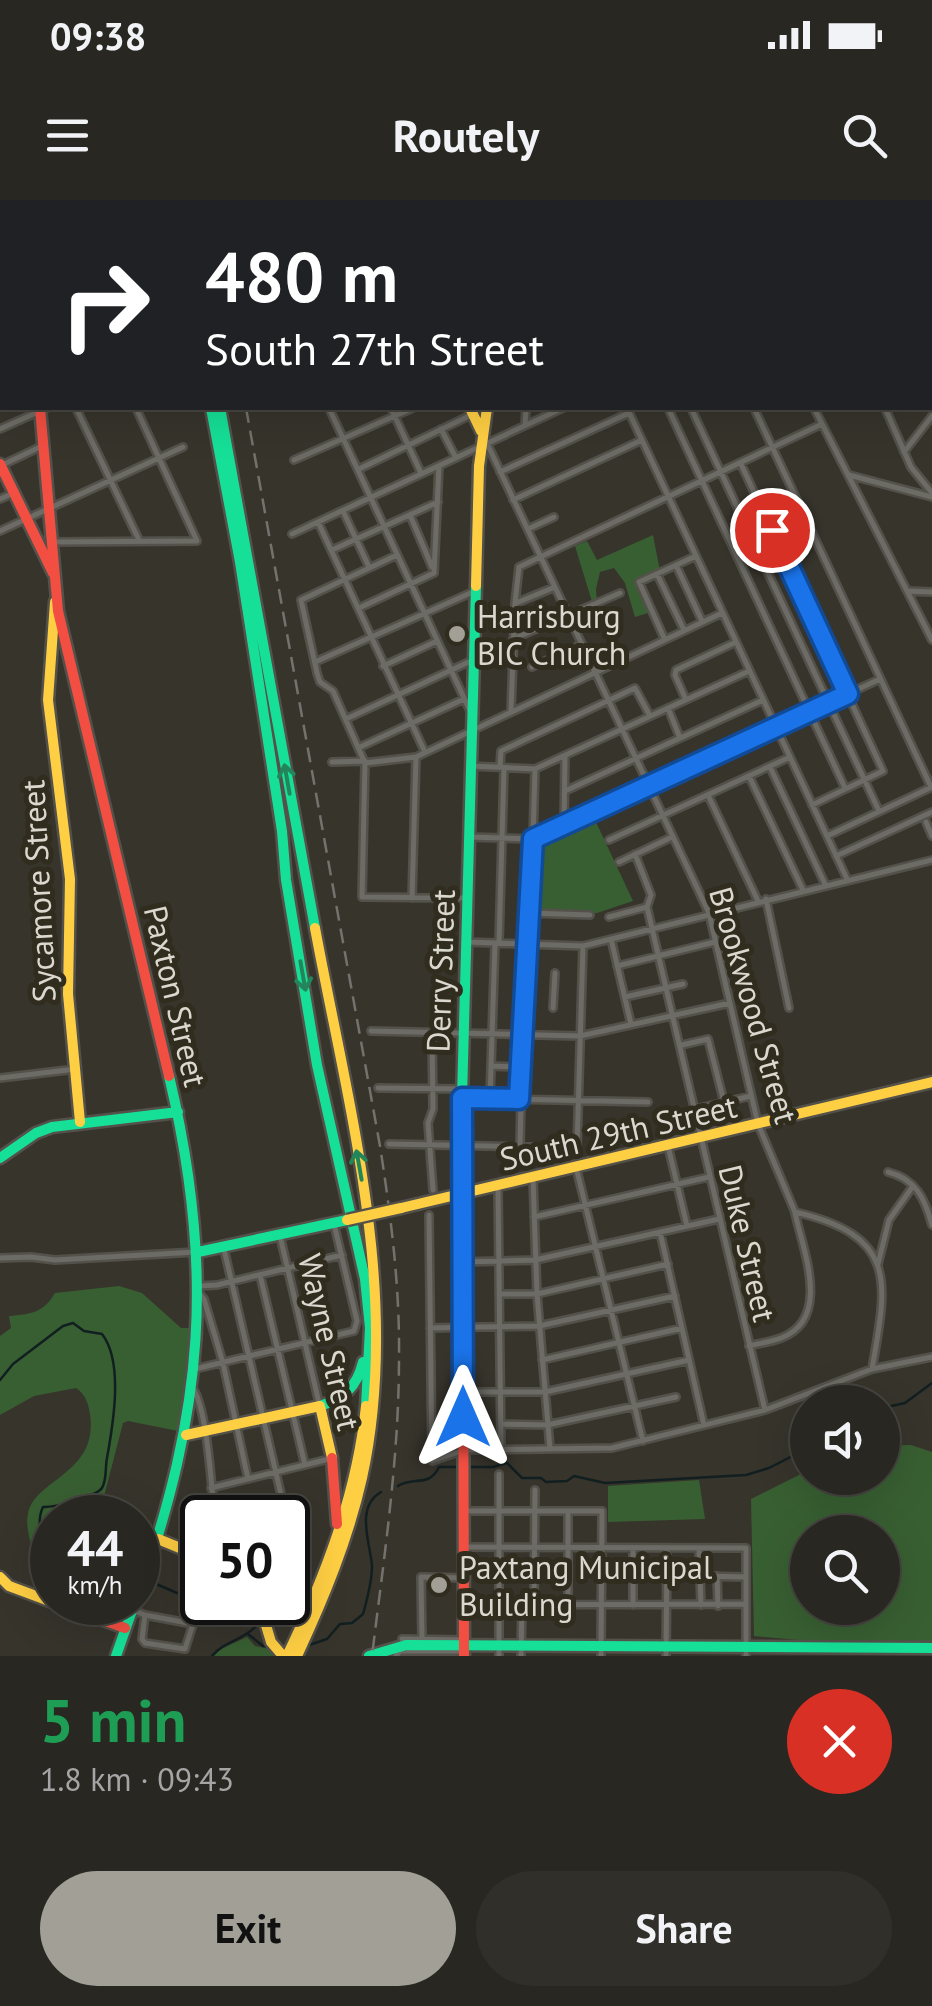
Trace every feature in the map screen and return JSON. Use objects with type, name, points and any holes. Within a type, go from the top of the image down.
[{"type":"main road","name":"Paxton Street","points":[[42,410],[56,597],[191,1175],[199,1290],[195,1369],[186,1436],[160,1532]]},
{"type":"main road","points":[[211,410],[240,562],[282,831],[286,880],[329,1126],[354,1228],[370,1325],[365,1411],[348,1500],[297,1656]]},
{"type":"main road","points":[[220,410],[363,1186],[376,1280],[376,1388],[364,1469],[343,1548],[304,1634],[279,1651],[268,1625]]},
{"type":"main road","name":"Derry Street","points":[[462,1649],[463,1034],[472,660],[487,410]]},
{"type":"main road","name":"Brookwood Street","points":[[472,411],[484,441]]},
{"type":"main road","points":[[0,465],[52,573]]},
{"type":"main road","name":"Sycamore Street","points":[[56,597],[48,700],[70,879],[68,974],[80,1122]]},
{"type":"main road","name":"South 29th Street","points":[[198,1252],[533,1178],[932,1082]]},
{"type":"main road","points":[[0,1158],[44,1129],[178,1112]]},
{"type":"main road","points":[[186,1436],[344,1398],[356,1384],[364,1357],[368,1308]]},
{"type":"main road","name":"Wayne Street","points":[[320,1406],[332,1458],[338,1512],[330,1561]]},
{"type":"main road","points":[[0,1578],[30,1593]]},
{"type":"main road","points":[[117,1625],[125,1628]]},
{"type":"main road","points":[[116,1656],[126,1625]]},
{"type":"main road","points":[[369,1656],[400,1646],[500,1651],[932,1648]]},
{"type":"street","points":[[0,429],[40,410]]},
{"type":"street","points":[[77,410],[140,541]]},
{"type":"street","points":[[50,542],[197,540],[137,410]]},
{"type":"street","points":[[330,410],[471,713]]},
{"type":"street","points":[[392,410],[421,474]]},
{"type":"street","points":[[294,460],[408,410]]},
{"type":"street","points":[[525,425],[526,410]]},
{"type":"street","points":[[292,534],[456,458],[484,441],[559,410]]},
{"type":"street","points":[[500,472],[628,410],[847,879]]},
{"type":"street","points":[[669,410],[846,788]]},
{"type":"street","points":[[692,410],[879,811]]},
{"type":"street","points":[[755,410],[932,787],[827,836]]},
{"type":"street","points":[[815,410],[932,640]]},
{"type":"street","points":[[887,410],[904,452],[932,495]]},
{"type":"street","points":[[358,470],[472,411]]},
{"type":"street","points":[[904,452],[932,416]]},
{"type":"street","points":[[512,711],[514,603],[519,567],[822,424]]},
{"type":"street","points":[[441,429],[456,458]]},
{"type":"street","points":[[514,500],[642,440]]},
{"type":"street","name":"Brookwood Street","points":[[484,441],[708,913],[758,1124],[795,1212],[812,1290],[810,1303],[796,1329],[784,1338],[749,1346]]},
{"type":"street","points":[[0,465],[42,446]]},
{"type":"street","points":[[0,531],[184,447]]},
{"type":"street","points":[[741,464],[884,772],[812,805]]},
{"type":"street","points":[[434,573],[439,466]]},
{"type":"street","points":[[848,476],[932,495]]},
{"type":"street","points":[[0,499],[14,493]]},
{"type":"street","points":[[332,551],[438,502]]},
{"type":"street","points":[[343,510],[369,568]]},
{"type":"street","points":[[410,515],[434,573]]},
{"type":"street","points":[[528,530],[554,518]]},
{"type":"street","points":[[318,522],[425,752]]},
{"type":"street","points":[[397,554],[301,600],[320,682],[333,691],[365,762],[362,897],[466,898]]},
{"type":"street","points":[[665,640],[639,582],[696,556]]},
{"type":"street","points":[[676,565],[702,622]]},
{"type":"street","points":[[358,608],[434,573]]},
{"type":"street","points":[[658,574],[685,631]]},
{"type":"street","points":[[514,603],[555,587]]},
{"type":"street","points":[[315,662],[476,591]]},
{"type":"street","points":[[907,591],[932,592]]},
{"type":"street","points":[[513,639],[620,594]]},
{"type":"street","points":[[332,762],[416,757],[722,613]]},
{"type":"street","points":[[383,666],[438,641]]},
{"type":"street","points":[[686,700],[676,670],[736,642]]},
{"type":"street","points":[[532,667],[582,644]]},
{"type":"street","points":[[346,718],[472,660]]},
{"type":"street","points":[[470,766],[535,769],[750,671]]},
{"type":"street","points":[[469,837],[533,839],[880,679]]},
{"type":"street","points":[[490,1098],[502,838],[501,752],[636,688],[650,716]]},
{"type":"street","points":[[360,747],[464,699]]},
{"type":"street","points":[[566,791],[763,700]]},
{"type":"street","points":[[668,708],[680,738]]},
{"type":"street","points":[[564,826],[566,756]]},
{"type":"street","points":[[412,898],[416,757]]},
{"type":"street","points":[[609,840],[790,758]]},
{"type":"street","points":[[770,766],[825,884]]},
{"type":"street","points":[[520,1147],[520,1067],[524,971],[530,944],[535,769]]},
{"type":"street","points":[[750,776],[804,890]]},
{"type":"street","points":[[708,795],[762,900],[789,1008]]},
{"type":"street","points":[[836,856],[932,812]]},
{"type":"street","points":[[926,822],[932,836]]},
{"type":"street","points":[[619,862],[672,837]]},
{"type":"street","name":"Duke Street","points":[[635,854],[652,895],[648,907],[765,1410]]},
{"type":"street","points":[[465,942],[583,946],[932,860]]},
{"type":"street","points":[[609,917],[648,907]]},
{"type":"street","points":[[531,912],[590,915]]},
{"type":"street","points":[[611,939],[631,1025]]},
{"type":"street","points":[[618,966],[715,942]]},
{"type":"street","points":[[389,1144],[577,1148],[583,946]]},
{"type":"street","points":[[553,1008],[555,973]]},
{"type":"street","points":[[625,998],[683,984]]},
{"type":"street","points":[[372,1032],[580,1036],[730,1004]]},
{"type":"street","points":[[432,1033],[432,1109],[428,1122],[433,1190]]},
{"type":"street","points":[[680,1045],[708,1039],[724,1102]]},
{"type":"street","points":[[491,1066],[520,1067]]},
{"type":"street","points":[[0,1078],[76,1069]]},
{"type":"street","points":[[378,1088],[432,1089],[490,1098],[648,1102]]},
{"type":"street","points":[[695,1108],[752,1096]]},
{"type":"street","points":[[668,1146],[688,1226]]},
{"type":"street","points":[[576,1167],[644,1441]]},
{"type":"street","points":[[888,1172],[925,1198],[932,1225]]},
{"type":"street","points":[[534,1217],[709,1177]]},
{"type":"street","points":[[533,1178],[539,1326],[550,1449]]},
{"type":"street","points":[[498,1186],[501,1450]]},
{"type":"street","points":[[872,1369],[884,1301],[878,1265],[889,1220],[912,1186]]},
{"type":"street","points":[[795,1212],[840,1226],[866,1248],[878,1265]]},
{"type":"street","points":[[430,1215],[432,1461],[464,1460],[501,1450],[612,1448],[765,1410],[872,1369],[932,1357]]},
{"type":"street","points":[[462,1262],[535,1260],[719,1219]]},
{"type":"street","points":[[195,1369],[354,1331],[357,1321],[334,1224]]},
{"type":"street","points":[[660,1232],[704,1425]]},
{"type":"street","name":"Wayne Street","points":[[280,1236],[320,1406]]},
{"type":"street","points":[[224,1249],[279,1495]]},
{"type":"street","points":[[0,1258],[31,1256],[55,1260],[198,1252]]},
{"type":"street","points":[[248,1479],[223,1363],[199,1290],[342,1255]]},
{"type":"street","points":[[310,1262],[316,1287]]},
{"type":"street","points":[[500,1294],[537,1294],[668,1264]]},
{"type":"street","points":[[260,1274],[305,1465]]},
{"type":"street","points":[[430,1328],[539,1326],[675,1296]]},
{"type":"street","points":[[542,1360],[682,1328]]},
{"type":"street","points":[[463,1392],[545,1392],[689,1360]]},
{"type":"street","points":[[193,1388],[204,1432],[212,1495]]},
{"type":"street","points":[[500,1424],[547,1425],[676,1397]]},
{"type":"street","points":[[211,1488],[332,1458]]},
{"type":"street","points":[[500,1474],[500,1651]]},
{"type":"street","points":[[534,1605],[535,1490]]},
{"type":"street","points":[[464,1511],[602,1511],[601,1651]]},
{"type":"street","points":[[568,1511],[568,1605]]},
{"type":"street","points":[[464,1547],[746,1548],[746,1651]]},
{"type":"street","points":[[633,1548],[633,1605]]},
{"type":"street","points":[[666,1651],[667,1548]]},
{"type":"street","points":[[699,1548],[701,1606]]},
{"type":"street","points":[[699,1576],[746,1577]]},
{"type":"street","points":[[717,1576],[718,1606]]},
{"type":"street","points":[[422,1640],[421,1577],[464,1578]]},
{"type":"street","points":[[464,1605],[746,1604]]},
{"type":"street","points":[[522,1605],[522,1651]]},
{"type":"street","points":[[144,1625],[142,1641],[187,1652],[194,1625]]},
{"type":"street","points":[[402,1639],[462,1649]]},
{"type":"street","points":[[396,1656],[400,1651],[462,1649]]},
{"type":"green space","points":[[653,535],[660,571],[638,582],[651,612],[635,617],[625,583],[614,568],[600,572],[597,603],[593,605],[575,546],[587,541],[597,560]]},
{"type":"green space","points":[[595,820],[633,901],[597,913],[536,911],[537,844]]},
{"type":"green space","points":[[119,1286],[142,1293],[181,1328],[193,1328],[192,1364],[182,1426],[178,1431],[123,1423],[104,1495],[39,1495],[76,1463],[85,1450],[90,1434],[89,1410],[76,1388],[34,1396],[0,1415],[0,1336],[11,1328],[9,1316],[36,1311],[55,1293]]},
{"type":"green space","points":[[900,1445],[932,1452],[932,1642],[809,1641],[754,1636],[751,1499],[790,1480],[790,1495],[900,1495]]},
{"type":"green space","points":[[699,1480],[705,1519],[608,1522],[608,1486]]},
{"type":"green space","points":[[247,1637],[255,1646],[270,1649],[276,1656],[214,1656],[221,1649]]},
{"type":"waterway","points":[[0,1380],[13,1364],[63,1326],[73,1323],[84,1331],[102,1334],[113,1361],[114,1412],[105,1481],[102,1488],[89,1495]]},
{"type":"waterway","points":[[900,1404],[932,1383]]},
{"type":"waterway","points":[[398,1486],[426,1480],[439,1467],[493,1467],[507,1463],[522,1478],[541,1478],[546,1482],[567,1481],[574,1476],[605,1483],[746,1475],[790,1457]]},
{"type":"waterway","points":[[309,1645],[327,1639],[340,1624],[352,1623],[363,1614],[372,1566],[366,1516],[368,1507],[381,1492]]},
{"type":"waterway","points":[[160,1586],[180,1593]]},
{"type":"waterway","points":[[212,1656],[256,1625]]},
{"type":"waterway","points":[[248,1634],[263,1646],[273,1646]]},
{"type":"railway","points":[[246,410],[380,1146],[394,1252],[399,1332],[396,1434],[372,1656]]},
{"type":"traffic: fast","points":[[211,410],[240,562],[317,1065],[365,1279],[370,1328],[366,1406]]},
{"type":"traffic: fast","points":[[220,410],[315,928]]},
{"type":"traffic: fast","points":[[463,1276],[462,1098],[476,586]]},
{"type":"traffic: fast","points":[[160,1528],[189,1401],[196,1339],[193,1213],[169,1076]]},
{"type":"traffic: fast","points":[[0,1158],[36,1133],[52,1127],[178,1112]]},
{"type":"traffic: fast","points":[[198,1252],[347,1220]]},
{"type":"traffic: fast","points":[[320,1406],[348,1390],[363,1362]]},
{"type":"traffic: fast","points":[[116,1656],[127,1625]]},
{"type":"traffic: fast","points":[[369,1656],[406,1645],[932,1648]]},
{"type":"traffic: slow","points":[[471,410],[481,431]]},
{"type":"traffic: slow","points":[[476,586],[479,466],[487,410]]},
{"type":"traffic: slow","points":[[55,602],[48,700],[70,879],[68,994],[80,1122]]},
{"type":"traffic: slow","points":[[297,1656],[334,1568],[362,1478],[373,1409],[376,1340],[366,1201],[315,928]]},
{"type":"traffic: slow","points":[[401,1208],[932,1082]]},
{"type":"traffic: slow","points":[[347,1220],[401,1208]]},
{"type":"traffic: slow","points":[[186,1435],[320,1406],[332,1458]]},
{"type":"traffic: slow","points":[[287,1656],[314,1596],[347,1503],[366,1406]]},
{"type":"traffic: slow","points":[[160,1540],[180,1548]]},
{"type":"traffic: slow","points":[[0,1577],[9,1586],[30,1594]]},
{"type":"traffic: slow","points":[[266,1625],[271,1642],[283,1656]]},
{"type":"traffic: jam","points":[[40,410],[58,611],[169,1076]]},
{"type":"traffic: jam","points":[[0,464],[53,573]]},
{"type":"traffic: jam","points":[[463,1276],[464,1656]]},
{"type":"traffic: jam","points":[[332,1458],[337,1524]]},
{"type":"traffic: jam","points":[[117,1625],[125,1628]]},
{"type":"place","name":"Harrisburg BIC Church","points":[[457,634]]},
{"type":"place","name":"Paxtang Municipal Building","points":[[439,1585]]},
{"type":"route","points":[[463,1417],[462,1098],[519,1099],[533,839],[848,694],[772,530]]}]
